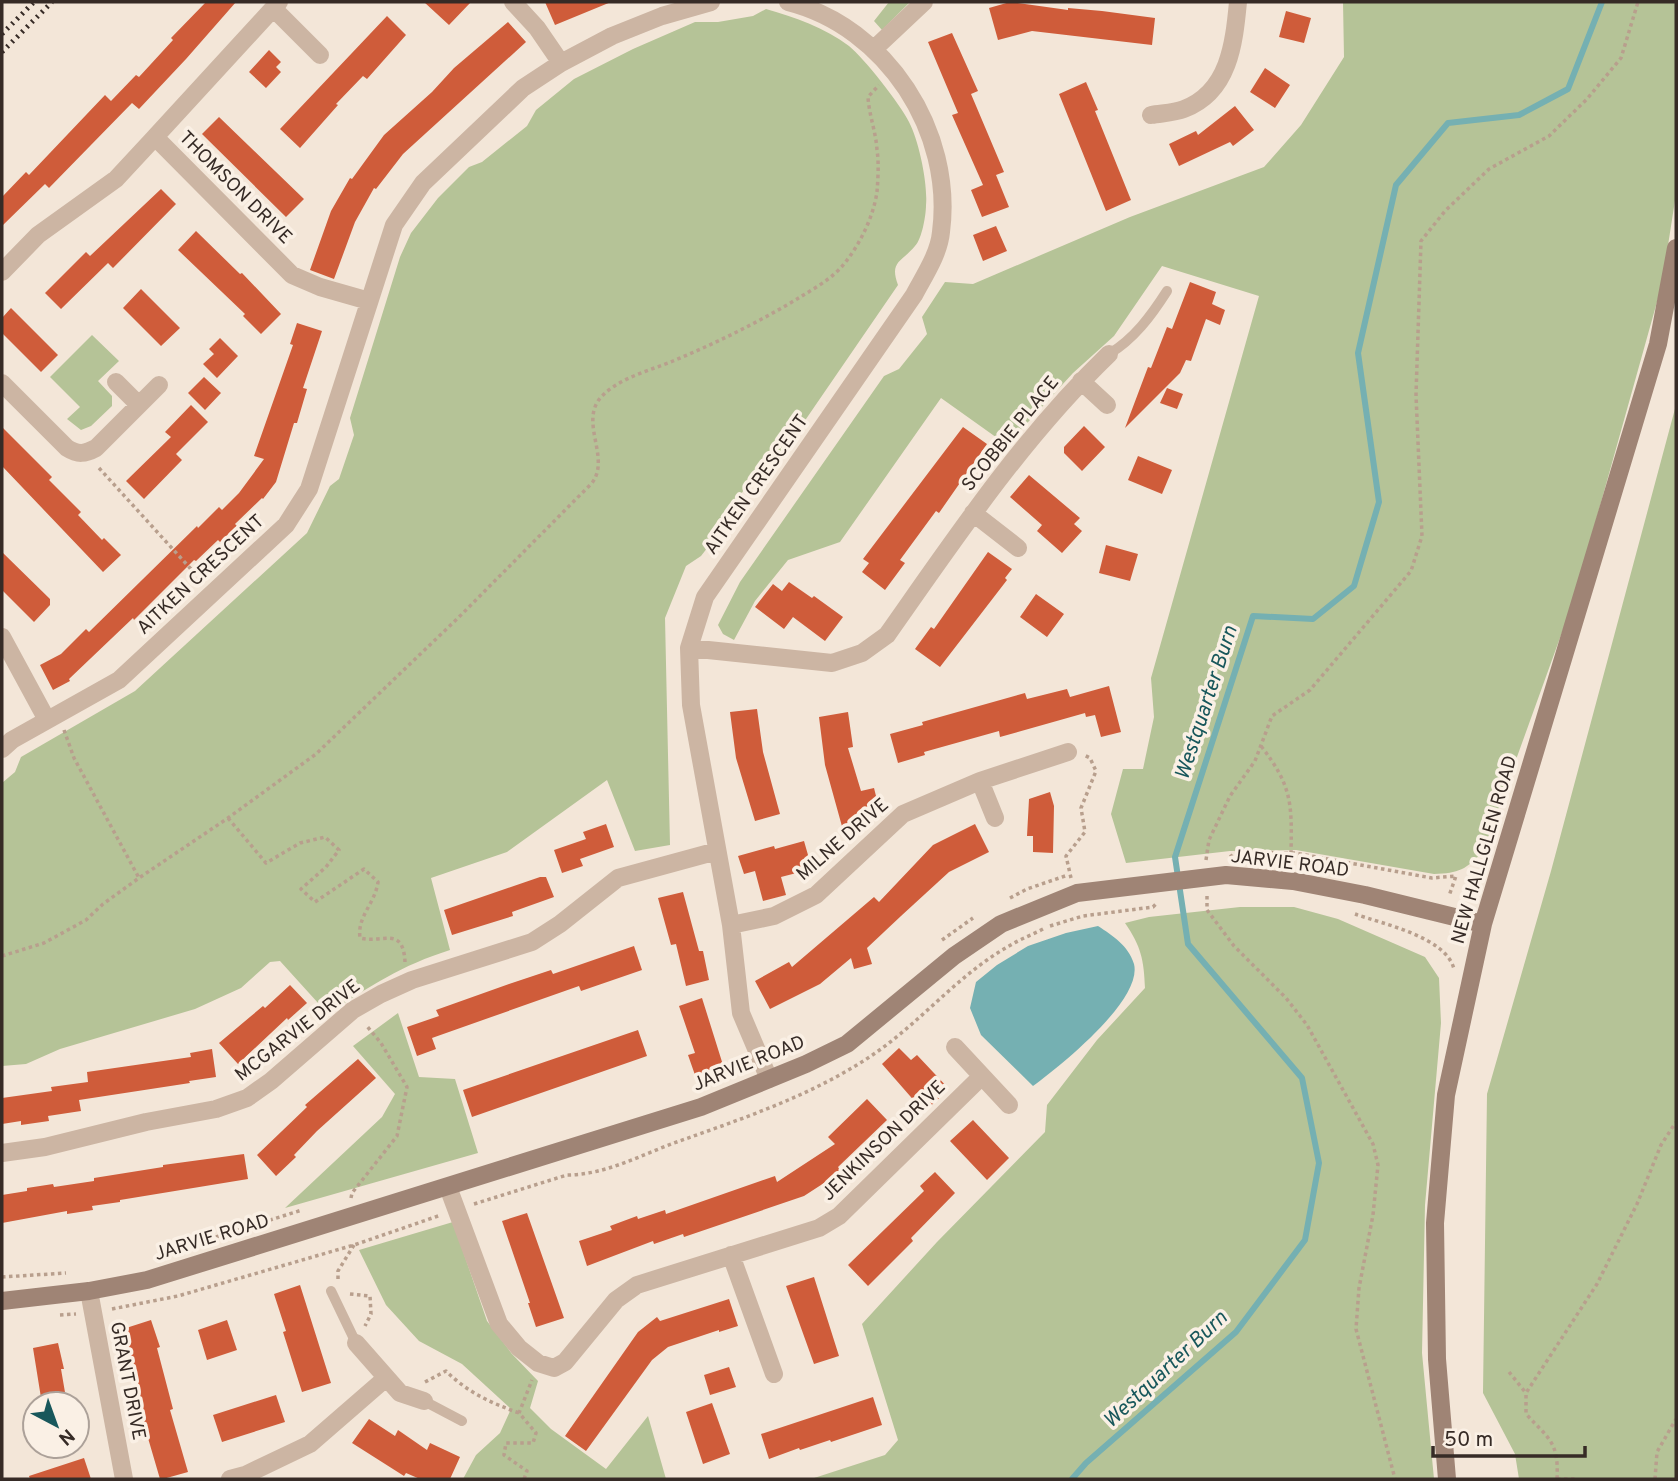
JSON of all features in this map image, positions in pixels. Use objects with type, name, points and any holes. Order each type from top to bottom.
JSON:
[{"type":"street","points":[[513,2],[537,28],[561,63]]},
{"type":"street","name":"AITKEN CRESCENT","points":[[2,749],[12,740],[119,680],[286,525],[309,489],[394,225],[423,183],[523,88],[561,63],[612,36],[662,16],[711,2]]},
{"type":"street","name":"AITKEN CRESCENT","points":[[769,1079],[741,1013],[731,925],[691,705],[689,648],[705,597],[914,295],[931,263],[941,233],[942,193],[936,154],[925,119],[890,65],[874,49],[812,8],[789,2]]},
{"type":"street","points":[[874,49],[924,2]]},
{"type":"street","points":[[1152,115],[1183,110],[1215,88],[1224,72],[1235,37],[1238,2]]},
{"type":"street","name":"THOMSON DRIVE","points":[[320,55],[276,5],[155,136],[292,275],[320,287],[369,301]]},
{"type":"street","points":[[2,272],[38,235],[116,179],[155,136]]},
{"type":"street","name":"NEW HALLGLEN ROAD","points":[[1447,1479],[1437,1359],[1435,1223],[1446,1095],[1483,924],[1658,344],[1676,248]]},
{"type":"street","name":"SCOBBIE PLACE","points":[[689,648],[832,663],[862,653],[887,635],[1021,449],[1081,381],[1109,354]]},
{"type":"street","name":"SCOBBIE PLACE","points":[[1081,381],[1107,405]]},
{"type":"street","points":[[116,382],[139,405]]},
{"type":"street","points":[[2,383],[76,454],[96,449],[159,385]]},
{"type":"street","name":"SCOBBIE PLACE","points":[[973,513],[1018,548]]},
{"type":"street","points":[[2,637],[53,717]]},
{"type":"street","name":"MILNE DRIVE","points":[[731,925],[774,916],[816,895],[902,814],[980,781],[1068,752]]},
{"type":"street","points":[[980,781],[995,818]]},
{"type":"street","name":"MCGARVIE DRIVE","points":[[2,1153],[45,1147],[146,1122],[216,1109],[247,1098],[271,1081],[353,1010],[380,993],[531,942],[560,924],[618,878],[717,851]]},
{"type":"street","name":"JARVIE ROAD","points":[[2,1301],[89,1291],[147,1280],[701,1107],[847,1044],[954,956],[1001,924],[1077,893],[1226,875],[1293,881],[1365,895],[1483,924]]},
{"type":"street","points":[[955,1047],[1009,1105]]},
{"type":"street","name":"JENKINSON DRIVE","points":[[538,1363],[554,1368],[565,1362],[616,1300],[637,1285],[819,1228],[839,1216],[982,1076]]},
{"type":"street","points":[[449,1187],[499,1324],[519,1348],[538,1363]]},
{"type":"street","points":[[731,1255],[774,1374]]},
{"type":"street","name":"GRANT DRIVE","points":[[89,1291],[124,1479]]},
{"type":"street","points":[[356,1343],[400,1393],[419,1400]]},
{"type":"street","points":[[230,1479],[310,1444],[386,1378]]},
{"type":"lane","name":"SCOBBIE PLACE","points":[[1109,354],[1125,344],[1152,314],[1167,291]]},
{"type":"lane","points":[[335,1288],[356,1343]]},
{"type":"lane","points":[[419,1400],[462,1421]]},
{"type":"path","points":[[1206,869],[1209,840],[1230,796],[1255,761],[1272,716],[1310,690],[1411,571],[1422,536],[1416,395],[1421,241],[1445,211],[1489,169],[1549,136],[1587,99],[1621,58],[1638,2]]},
{"type":"path","points":[[2,956],[44,943],[86,920],[139,877],[228,818],[316,754],[458,618],[592,483],[598,475],[598,461],[592,416],[598,401],[608,391],[624,381],[751,327],[822,284],[843,265],[870,221],[877,192],[877,148],[868,97],[885,78],[890,65]]},
{"type":"path","points":[[88,453],[95,464],[213,593]]},
{"type":"path","points":[[53,717],[139,877]]},
{"type":"path","points":[[1261,746],[1278,768],[1287,787],[1292,821],[1291,853]]},
{"type":"path","points":[[1068,752],[1090,758],[1096,771],[1081,808],[1085,832],[1066,856],[1077,893]]},
{"type":"path","points":[[228,818],[266,863],[300,843],[324,837],[339,850],[326,867],[301,889],[315,902],[365,869],[378,882],[376,894],[361,917],[360,938],[371,941],[394,938],[401,943],[405,967],[412,980]]},
{"type":"path","points":[[1003,902],[1027,889],[1070,874]]},
{"type":"path","points":[[1207,897],[1207,911],[1234,946],[1286,998],[1307,1026],[1373,1144],[1378,1165],[1359,1288],[1356,1329],[1395,1479]]},
{"type":"path","points":[[1350,912],[1434,943],[1452,961],[1456,977]]},
{"type":"path","points":[[941,941],[948,933],[980,915]]},
{"type":"path","points":[[351,1199],[352,1193],[397,1136],[407,1087],[381,1043],[353,1010]]},
{"type":"path","points":[[1576,1479],[1557,1479],[1554,1445],[1526,1414],[1526,1393],[1597,1284],[1637,1204],[1661,1145],[1676,1122]]},
{"type":"path","points":[[341,1202],[364,1195]]},
{"type":"path","points":[[212,1239],[232,1230],[304,1210]]},
{"type":"path","points":[[335,1288],[338,1271],[354,1245]]},
{"type":"path","points":[[2,1277],[71,1272]]},
{"type":"path","points":[[347,1294],[370,1296],[371,1314],[356,1343]]},
{"type":"path","points":[[519,1413],[538,1363]]},
{"type":"path","points":[[419,1400],[426,1379],[446,1371],[458,1384],[489,1403],[519,1413],[536,1433],[533,1443],[506,1443],[504,1455],[527,1471],[524,1479]]},
{"type":"path","points":[[1509,1372],[1526,1393]]},
{"type":"path","points":[[1655,1479],[1657,1452],[1676,1419]]},
{"type":"green space","points":[[889,2],[910,2],[882,30],[874,21]]},
{"type":"green space","points":[[1343,2],[1676,2],[1676,194],[1662,284],[1574,599],[1483,851],[1462,869],[1434,874],[1296,850],[1230,851],[1126,863],[1111,814],[1123,769],[1143,769],[1154,717],[1151,678],[1259,296],[1162,266],[1114,336],[1073,373],[1007,445],[941,398],[840,542],[788,560],[755,601],[734,640],[723,634],[718,625],[740,582],[884,376],[899,369],[927,334],[922,317],[945,282],[973,284],[1130,217],[1264,167],[1301,125],[1344,57]]},
{"type":"green space","points":[[766,9],[809,24],[840,40],[856,52],[881,82],[913,130],[926,186],[925,215],[917,243],[896,266],[898,285],[771,470],[751,479],[730,511],[725,525],[701,556],[686,566],[665,618],[670,845],[635,851],[607,780],[507,852],[431,878],[450,950],[387,977],[328,1014],[280,961],[270,962],[241,988],[195,1009],[60,1049],[26,1064],[2,1066],[2,783],[15,772],[21,757],[135,691],[307,533],[330,486],[339,479],[354,435],[350,418],[400,257],[411,233],[438,198],[469,167],[482,162],[527,126],[536,110],[574,79],[695,22],[718,22],[753,16]]},
{"type":"green space","points":[[92,335],[119,361],[98,381],[112,396],[112,406],[91,426],[81,430],[67,419],[80,407],[50,377]]},
{"type":"green space","points":[[1676,405],[1676,1479],[1519,1479],[1515,1454],[1483,1393],[1487,1094],[1551,871]]},
{"type":"green space","points":[[1240,907],[1294,907],[1338,919],[1425,957],[1439,978],[1441,1023],[1425,1205],[1422,1353],[1434,1479],[811,1479],[885,1455],[898,1440],[862,1324],[937,1242],[1045,1132],[1047,1105],[1097,1040],[1145,988],[1141,954],[1125,923],[1149,917]]},
{"type":"green space","points":[[398,1013],[419,1077],[455,1079],[478,1153],[285,1208],[382,1117],[395,1094],[353,1046]]},
{"type":"green space","points":[[453,1222],[487,1321],[512,1354],[538,1381],[530,1408],[551,1429],[606,1469],[648,1416],[666,1479],[463,1479],[476,1455],[500,1433],[511,1409],[462,1364],[419,1341],[386,1305],[359,1250]]},
{"type":"water","points":[[1098,926],[1128,951],[1134,964],[1133,979],[1126,996],[1097,1031],[1033,1086],[981,1035],[970,1008],[976,982],[1028,946]]},
{"type":"building","points":[[206,2],[236,2],[139,109],[132,103],[49,188],[45,184],[2,226],[2,197],[26,172],[29,175],[105,95],[111,101],[136,75],[139,77],[173,40],[171,38]]},
{"type":"building","points":[[424,2],[471,2],[449,25]]},
{"type":"building","points":[[545,2],[611,2],[555,25]]},
{"type":"building","points":[[1010,2],[1155,18],[1152,45],[1032,31],[998,40],[989,8]]},
{"type":"building","points":[[1286,11],[1311,18],[1304,43],[1279,37]]},
{"type":"building","points":[[387,16],[406,35],[367,79],[363,76],[336,104],[338,105],[300,148],[280,129]]},
{"type":"building","points":[[508,22],[526,42],[403,154],[376,189],[374,188],[355,222],[334,279],[310,270],[331,211],[350,178],[352,179],[384,135],[432,92],[454,68]]},
{"type":"building","points":[[952,33],[978,91],[971,94],[1004,172],[996,175],[1009,207],[982,217],[971,190],[983,185],[952,115],[958,113],[928,42]]},
{"type":"building","points":[[269,50],[281,62],[276,67],[281,72],[266,88],[249,72]]},
{"type":"building","points":[[1265,68],[1290,85],[1275,108],[1250,92]]},
{"type":"building","points":[[1086,82],[1131,200],[1106,211],[1059,94]]},
{"type":"building","points":[[1235,106],[1254,130],[1233,146],[1230,142],[1179,166],[1169,144],[1196,131],[1198,135]]},
{"type":"building","points":[[219,117],[304,199],[286,217],[202,134]]},
{"type":"building","points":[[161,189],[176,204],[113,268],[108,263],[61,309],[45,293],[86,252],[90,256]]},
{"type":"building","points":[[996,226],[1007,251],[983,261],[973,235]]},
{"type":"building","points":[[196,231],[281,314],[261,334],[243,316],[245,314],[178,250]]},
{"type":"building","points":[[1190,282],[1216,292],[1212,304],[1225,310],[1220,325],[1206,319],[1191,361],[1186,360],[1180,373],[1125,428],[1148,367],[1151,368],[1167,327],[1172,329]]},
{"type":"building","points":[[141,289],[180,328],[161,346],[123,308]]},
{"type":"building","points":[[11,308],[58,355],[41,372],[2,333],[2,318]]},
{"type":"building","points":[[297,323],[322,331],[303,388],[307,389],[297,423],[294,423],[276,482],[220,542],[218,540],[194,560],[69,679],[70,681],[53,690],[40,665],[61,654],[86,629],[89,632],[197,526],[198,528],[219,507],[222,510],[239,493],[264,459],[254,456],[293,345],[290,344]]},
{"type":"building","points":[[220,338],[238,356],[217,378],[203,364],[214,354],[209,349]]},
{"type":"building","points":[[204,377],[221,393],[205,410],[188,393]]},
{"type":"building","points":[[1167,388],[1183,394],[1177,409],[1160,403]]},
{"type":"building","points":[[191,405],[208,422],[176,454],[182,460],[144,499],[126,481],[171,437],[165,432]]},
{"type":"building","points":[[1084,426],[1105,447],[1082,471],[1064,453],[1064,447]]},
{"type":"building","points":[[2,427],[52,477],[49,480],[81,512],[78,515],[121,555],[103,572],[2,466]]},
{"type":"building","points":[[963,427],[987,444],[939,513],[936,511],[900,560],[905,563],[885,590],[862,572],[869,563],[863,559]]},
{"type":"building","points":[[1138,456],[1172,470],[1162,494],[1128,480]]},
{"type":"building","points":[[1029,475],[1080,518],[1074,524],[1082,531],[1062,553],[1037,531],[1042,525],[1010,497]]},
{"type":"building","points":[[1106,545],[1138,554],[1130,581],[1099,573]]},
{"type":"building","points":[[2,552],[50,599],[50,605],[34,622],[2,590]]},
{"type":"building","points":[[988,552],[1012,569],[1005,578],[1007,580],[940,667],[915,649],[931,627],[934,629]]},
{"type":"building","points":[[789,582],[843,617],[825,641],[793,617],[784,629],[755,607],[773,584],[782,591]]},
{"type":"building","points":[[1036,594],[1064,614],[1047,637],[1020,617]]},
{"type":"building","points":[[1109,686],[1121,732],[1101,737],[1095,715],[1086,717],[1085,713],[1000,737],[999,731],[924,752],[925,755],[898,763],[890,734],[923,725],[922,722],[1025,693],[1027,699],[1067,689],[1070,697]]},
{"type":"building","points":[[757,709],[763,752],[780,814],[755,821],[736,758],[730,712]]},
{"type":"building","points":[[848,712],[853,747],[848,748],[861,791],[874,788],[879,808],[863,813],[866,824],[843,830],[825,765],[819,717]]},
{"type":"building","points":[[1050,792],[1054,806],[1053,853],[1033,852],[1033,836],[1027,836],[1029,799]]},
{"type":"building","points":[[606,824],[614,847],[580,859],[583,866],[562,873],[554,850],[586,839],[583,832]]},
{"type":"building","points":[[975,824],[989,852],[949,872],[867,948],[872,964],[854,969],[851,958],[820,984],[770,1009],[755,981],[789,962],[792,967],[874,897],[879,902],[933,845]]},
{"type":"building","points":[[804,841],[812,869],[781,877],[786,895],[763,901],[755,871],[744,874],[738,856]]},
{"type":"building","points":[[546,877],[554,897],[512,912],[513,916],[452,935],[444,910]]},
{"type":"building","points":[[683,892],[699,951],[703,951],[709,980],[686,986],[676,944],[671,945],[658,898]]},
{"type":"building","points":[[634,946],[642,970],[581,991],[579,986],[432,1038],[436,1049],[417,1056],[407,1027],[439,1016],[436,1010],[551,970],[553,974]]},
{"type":"building","points":[[290,985],[307,1003],[238,1064],[219,1043]]},
{"type":"building","points":[[702,998],[723,1065],[695,1075],[688,1055],[695,1053],[679,1006]]},
{"type":"building","points":[[638,1030],[647,1056],[472,1117],[463,1090]]},
{"type":"building","points":[[899,1048],[911,1060],[917,1055],[949,1089],[924,1112],[882,1064]]},
{"type":"building","points":[[212,1049],[216,1077],[79,1100],[81,1111],[48,1116],[49,1121],[21,1125],[21,1121],[2,1124],[2,1098],[52,1091],[51,1087],[88,1082],[87,1072],[191,1057],[190,1053]]},
{"type":"building","points":[[358,1059],[376,1078],[317,1131],[276,1176],[257,1155],[307,1107],[305,1105]]},
{"type":"building","points":[[867,1099],[887,1120],[838,1167],[841,1172],[804,1196],[684,1237],[683,1234],[654,1244],[653,1241],[587,1266],[579,1241],[612,1230],[610,1226],[637,1216],[638,1219],[665,1210],[666,1214],[775,1176],[777,1182],[835,1144],[828,1137]]},
{"type":"building","points":[[973,1120],[1009,1158],[987,1180],[950,1141]]},
{"type":"building","points":[[244,1154],[248,1179],[120,1200],[92,1206],[93,1210],[67,1214],[67,1211],[2,1223],[2,1195],[27,1191],[27,1188],[94,1181],[94,1178],[163,1165]]},
{"type":"building","points":[[935,1172],[955,1193],[911,1238],[913,1241],[868,1286],[848,1265],[924,1191],[920,1186]]},
{"type":"building","points":[[527,1213],[564,1318],[536,1327],[502,1221]]},
{"type":"building","points":[[814,1277],[839,1356],[814,1364],[786,1286]]},
{"type":"building","points":[[300,1285],[331,1383],[302,1392],[274,1294]]},
{"type":"building","points":[[729,1299],[738,1326],[668,1347],[652,1360],[586,1451],[565,1436],[638,1332],[657,1317],[660,1321]]},
{"type":"building","points":[[151,1320],[160,1347],[157,1348],[173,1409],[170,1410],[188,1472],[163,1479],[160,1479],[143,1421],[137,1391],[140,1390],[123,1329]]},
{"type":"building","points":[[227,1320],[237,1350],[207,1360],[198,1330]]},
{"type":"building","points":[[58,1343],[64,1369],[61,1369],[65,1390],[40,1390],[33,1348]]},
{"type":"building","points":[[729,1367],[736,1387],[710,1395],[704,1375]]},
{"type":"building","points":[[276,1395],[285,1422],[222,1442],[213,1415]]},
{"type":"building","points":[[873,1397],[882,1425],[769,1459],[761,1434]]},
{"type":"building","points":[[712,1403],[730,1454],[703,1464],[686,1412]]},
{"type":"building","points":[[369,1419],[395,1436],[398,1430],[427,1450],[430,1443],[460,1457],[450,1479],[420,1479],[406,1473],[404,1476],[352,1443]]},
{"type":"building","points":[[85,1460],[91,1479],[30,1479],[29,1476]]},
{"type":"waterway","name":"Westquarter Burn","points":[[1072,1479],[1086,1463],[1236,1332],[1305,1240],[1319,1163],[1302,1078],[1188,944],[1175,857],[1253,616],[1313,619],[1354,586],[1379,502],[1358,353],[1396,185],[1448,123],[1519,115],[1568,89],[1602,2]]},
{"type":"railway","points":[[2,34],[34,2]]},
{"type":"railway","points":[[2,52],[52,2]]}]
